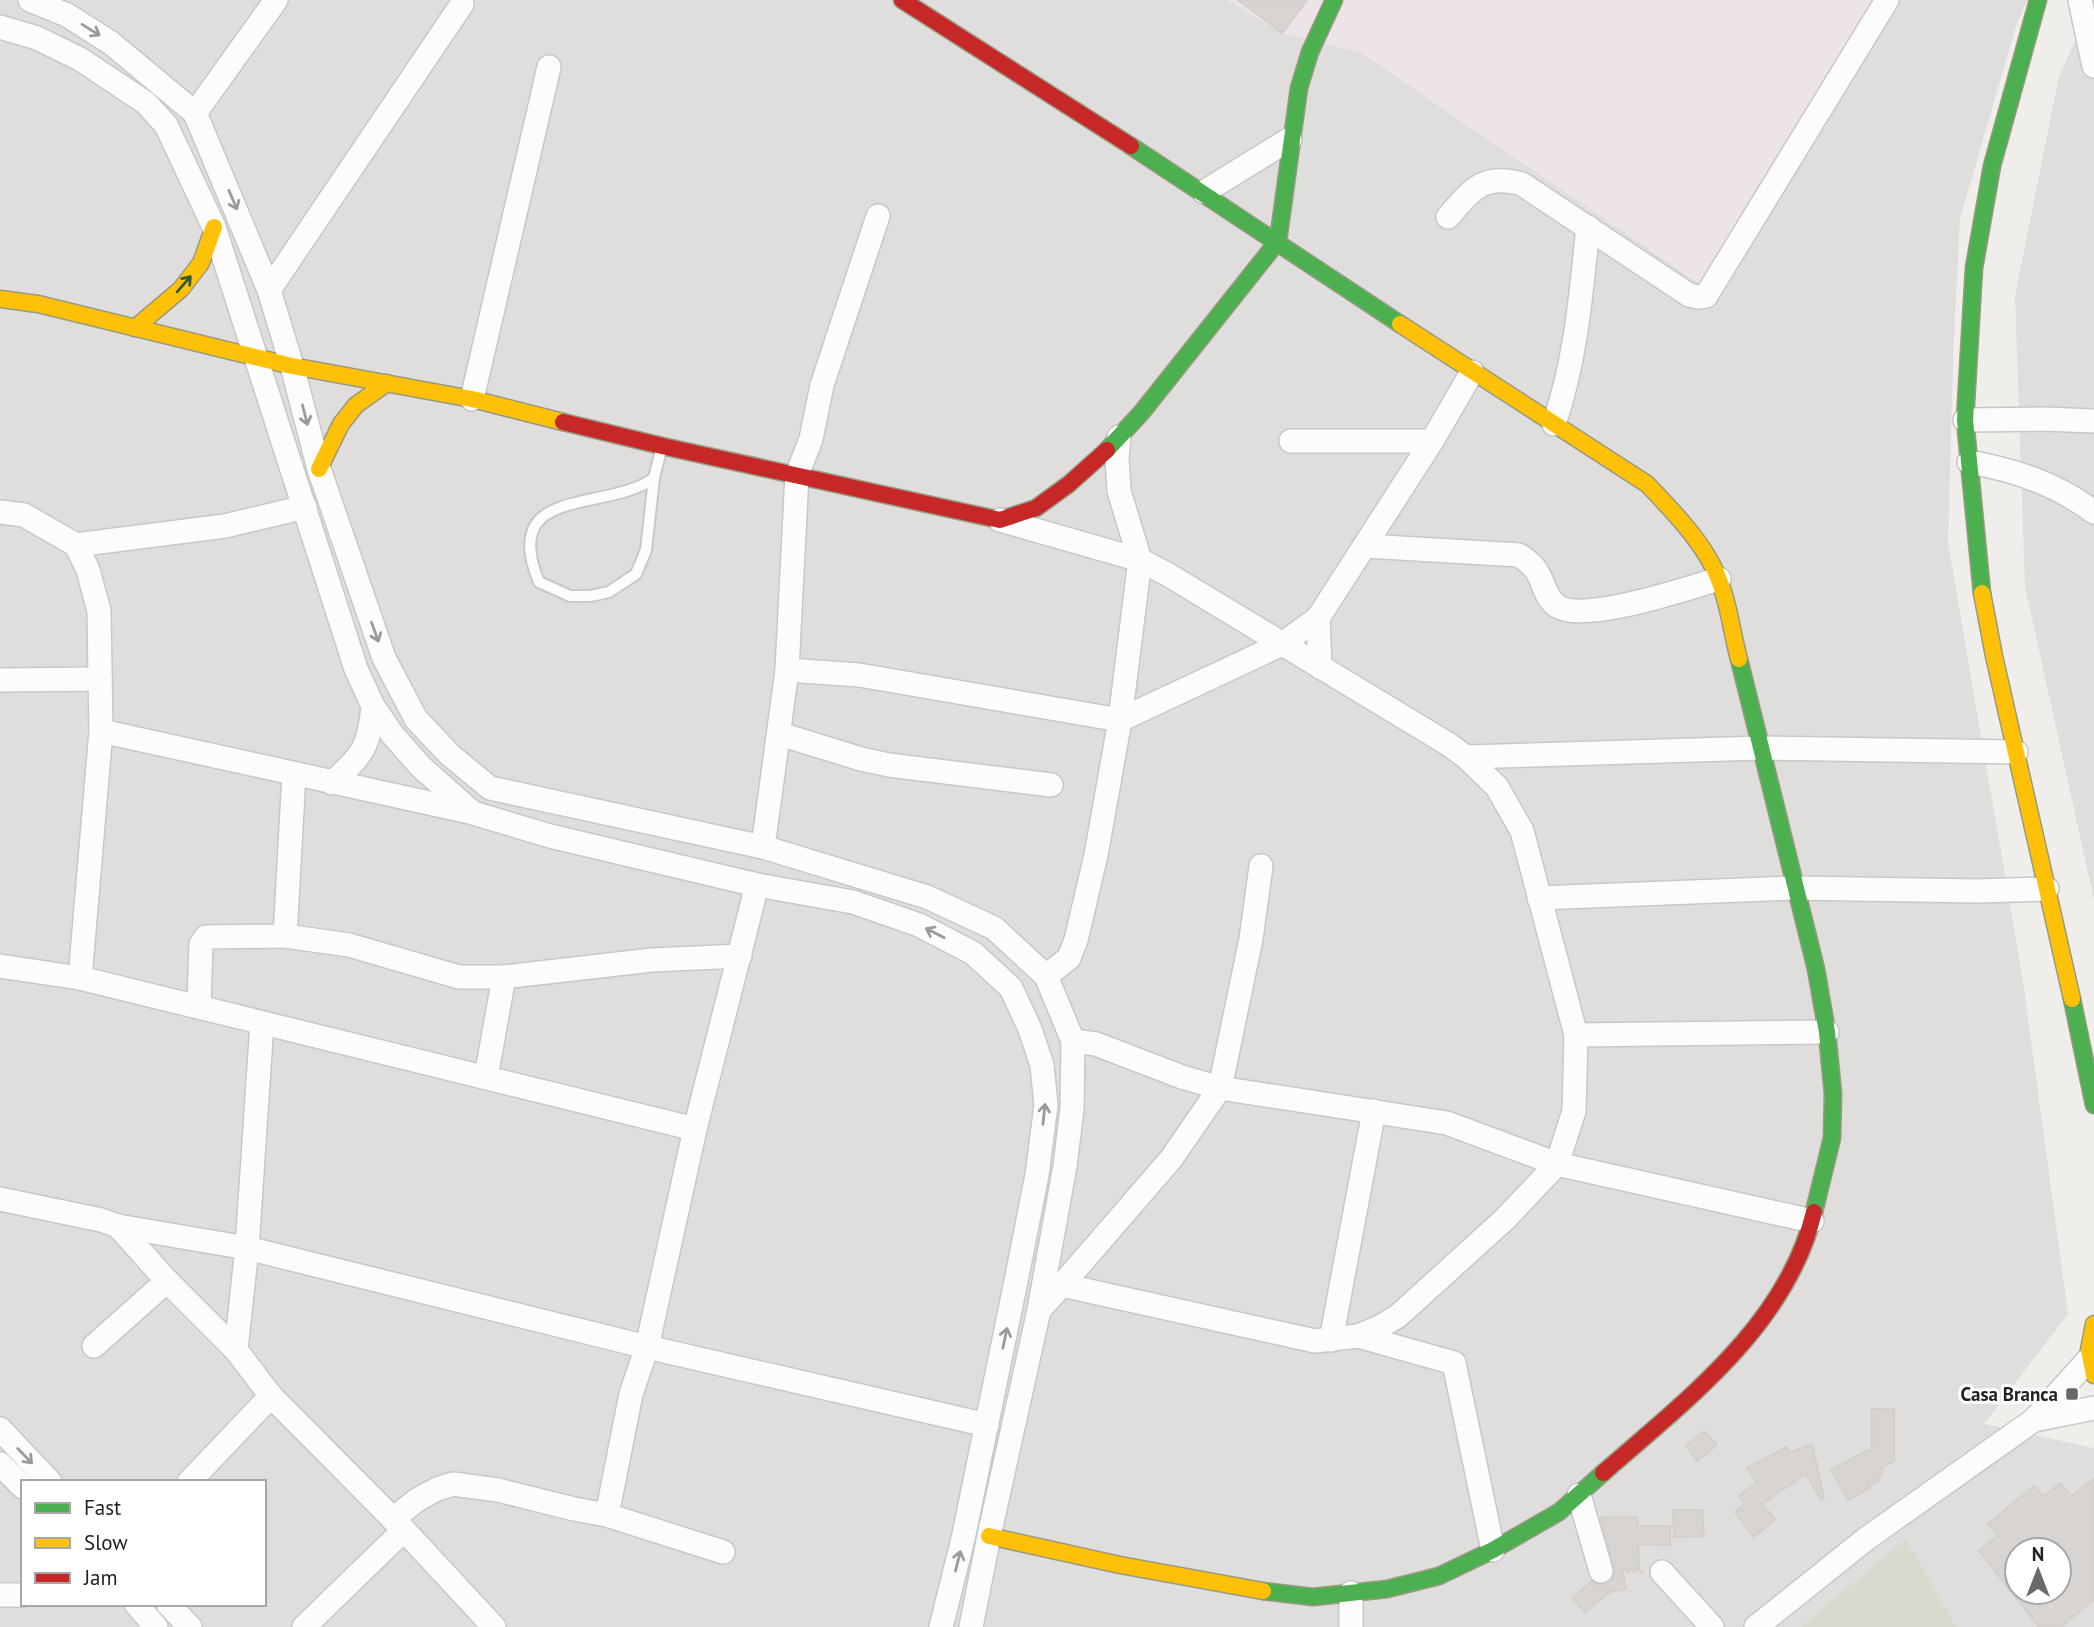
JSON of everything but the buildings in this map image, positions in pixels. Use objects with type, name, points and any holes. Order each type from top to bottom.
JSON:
[{"type":"street","points":[[30,0],[72,7],[195,113],[269,290],[319,469],[384,658],[416,719],[450,755],[490,788],[763,847],[927,897],[994,928],[1046,976],[1073,1041],[1072,1109],[1065,1166],[1039,1310],[971,1627]]},
{"type":"street","points":[[195,113],[276,0]]},
{"type":"street","points":[[902,0],[1204,192],[1472,372],[1647,484],[1671,509],[1697,542],[1719,579],[1816,970],[1827,1031],[1833,1094],[1832,1138],[1812,1221],[1793,1269],[1768,1311],[1718,1371],[1579,1495],[1559,1512],[1493,1550],[1439,1576],[1387,1589],[1313,1597],[1270,1592],[1120,1565],[989,1536]]},
{"type":"street","points":[[1000,520],[1036,508],[1101,457],[1142,412],[1278,241],[1299,88],[1310,52],[1334,0]]},
{"type":"street","points":[[1448,217],[1475,187],[1490,180],[1507,180],[1522,184],[1689,295],[1706,296],[1887,0]]},
{"type":"street","points":[[2038,0],[2004,116],[1989,179],[1975,268],[1965,420],[1980,582],[2094,1105]]},
{"type":"street","points":[[2080,0],[2094,66]]},
{"type":"street","points":[[269,290],[462,4]]},
{"type":"street","points":[[0,27],[37,38],[80,59],[146,103],[166,125],[214,227],[356,669],[373,706],[392,734],[421,767],[473,813]]},
{"type":"street","points":[[472,399],[549,67]]},
{"type":"street","points":[[1204,192],[1290,139]]},
{"type":"street","points":[[763,847],[787,670],[797,475],[811,439],[822,385],[878,216]]},
{"type":"street","points":[[135,328],[181,289],[201,263],[214,227]]},
{"type":"street","points":[[1554,424],[1566,387],[1576,340],[1588,227]]},
{"type":"street","points":[[0,299],[38,304],[292,366],[472,399],[662,446],[1000,520],[1140,560],[1466,757],[1497,787],[1522,831],[1576,1035],[1574,1111],[1557,1164],[1505,1219],[1398,1316],[1358,1336],[1315,1341],[1062,1285]]},
{"type":"street","points":[[787,670],[859,675],[1120,720],[1282,644],[1318,618],[1432,441],[1472,372]]},
{"type":"street","points":[[319,469],[341,424],[356,405],[387,383]]},
{"type":"street","points":[[1965,420],[2094,421]]},
{"type":"street","points":[[1046,976],[1069,958],[1076,940],[1096,855],[1120,720],[1140,560],[1119,491],[1119,437]]},
{"type":"street","points":[[1291,441],[1432,441]]},
{"type":"street","points":[[1969,462],[2007,468],[2041,480],[2094,512]]},
{"type":"street","points":[[76,545],[225,526],[304,507]]},
{"type":"street","points":[[0,512],[24,515],[76,545],[88,570],[99,611],[101,731],[80,978]]},
{"type":"street","points":[[1366,546],[1519,555],[1534,567],[1549,598],[1564,609],[1602,610],[1719,579]]},
{"type":"street","points":[[1318,618],[1320,667]]},
{"type":"street","points":[[0,680],[100,679]]},
{"type":"street","points":[[332,783],[364,750],[370,736],[373,706]]},
{"type":"street","points":[[101,731],[473,813],[550,836],[757,885],[853,902],[919,925],[973,953],[1011,988],[1030,1029],[1042,1065],[1046,1105],[1037,1175],[987,1425],[941,1627]]},
{"type":"street","points":[[780,734],[889,765],[1051,785]]},
{"type":"street","points":[[1466,757],[1760,748],[2016,752]]},
{"type":"street","points":[[285,936],[294,774]]},
{"type":"street","points":[[1039,1310],[1171,1159],[1220,1088],[1251,939],[1261,866]]},
{"type":"street","points":[[607,1515],[631,1394],[647,1347],[695,1129],[757,885]]},
{"type":"street","points":[[1539,898],[1794,888],[1977,891],[2047,889]]},
{"type":"street","points":[[199,1007],[201,944],[206,937],[285,936],[349,945],[448,975],[504,977],[652,960],[740,956]]},
{"type":"street","points":[[0,966],[80,978],[695,1129]]},
{"type":"street","points":[[486,1076],[504,977]]},
{"type":"street","points":[[236,1350],[247,1248],[262,1023]]},
{"type":"street","points":[[1576,1035],[1827,1031]]},
{"type":"street","points":[[1073,1041],[1096,1044],[1182,1077],[1220,1088],[1447,1123],[1557,1164],[1812,1221]]},
{"type":"street","points":[[1331,1340],[1374,1111]]},
{"type":"street","points":[[0,1199],[118,1226],[247,1248],[647,1347],[987,1425]]},
{"type":"street","points":[[118,1226],[167,1281],[236,1350],[271,1396],[494,1627]]},
{"type":"street","points":[[94,1346],[167,1281]]},
{"type":"street","points":[[1756,1627],[1866,1539],[2034,1420],[2092,1367],[2094,1308]]},
{"type":"street","points":[[1358,1336],[1454,1363],[1493,1550]]},
{"type":"street","points":[[191,1480],[271,1396]]},
{"type":"street","points":[[2034,1420],[2094,1408]]},
{"type":"street","points":[[0,1429],[48,1480]]},
{"type":"street","points":[[0,1464],[21,1485]]},
{"type":"street","points":[[304,1627],[398,1525],[417,1500],[453,1484],[498,1489],[607,1515],[723,1552]]},
{"type":"street","points":[[1579,1495],[1601,1572]]},
{"type":"street","points":[[1662,1572],[1712,1627]]},
{"type":"street","points":[[1350,1593],[1351,1627]]},
{"type":"street","points":[[0,1595],[21,1595]]},
{"type":"street","points":[[138,1606],[156,1627]]},
{"type":"street","points":[[171,1606],[190,1627]]},
{"type":"lane","points":[[654,478],[642,487],[568,504],[543,515],[532,532],[530,560],[539,582],[570,596],[590,596],[608,592],[636,575],[646,550],[654,478],[662,446]]},
{"type":"path","points":[[1601,1572],[1662,1572]]},
{"type":"shaded area","points":[[0,0],[1228,0],[1282,33],[1344,41],[1712,292],[1895,0],[2027,0],[2016,26],[1960,219],[1948,543],[2023,981],[2068,1314],[1984,1424],[2094,1448],[2094,1627],[0,1627]]},
{"type":"shaded area","points":[[1228,0],[1895,0],[1712,292],[1362,53],[1282,33]]},
{"type":"shaded area","points":[[2094,1],[2094,900],[2025,587],[2015,296],[2059,76]]},
{"type":"shaded area","points":[[1906,1539],[1956,1627],[1801,1627]]},
{"type":"traffic: fast","points":[[1107,450],[1142,412],[1278,241],[1299,88],[1310,52],[1334,0]]},
{"type":"traffic: fast","points":[[1982,593],[1965,420],[1974,268],[1992,166],[2038,0]]},
{"type":"traffic: fast","points":[[1131,146],[1400,324]]},
{"type":"traffic: fast","points":[[1739,659],[1816,969],[1827,1032],[1833,1094],[1832,1138],[1814,1212]]},
{"type":"traffic: fast","points":[[2072,999],[2094,1105]]},
{"type":"traffic: fast","points":[[1263,1591],[1313,1597],[1387,1589],[1439,1576],[1493,1550],[1559,1512],[1603,1473]]},
{"type":"traffic: slow","points":[[135,328],[181,289],[201,263],[214,227]]},
{"type":"traffic: slow","points":[[0,299],[38,304],[292,366],[472,399],[563,422]]},
{"type":"traffic: slow","points":[[1400,324],[1647,484],[1688,529],[1713,567],[1725,599],[1739,659]]},
{"type":"traffic: slow","points":[[319,469],[341,424],[356,405],[387,383]]},
{"type":"traffic: slow","points":[[1982,593],[2072,999]]},
{"type":"traffic: slow","points":[[2094,1324],[2089,1350],[2094,1375]]},
{"type":"traffic: slow","points":[[989,1536],[1120,1565],[1263,1591]]},
{"type":"traffic: jam","points":[[902,0],[1131,146]]},
{"type":"traffic: jam","points":[[563,422],[1000,520],[1036,508],[1069,484],[1107,450]]},
{"type":"traffic: jam","points":[[1603,1473],[1699,1388],[1730,1358],[1757,1325],[1781,1290],[1801,1253],[1814,1212]]},
{"type":"place","name":"Casa Branca","points":[[2072,1394]]}]
